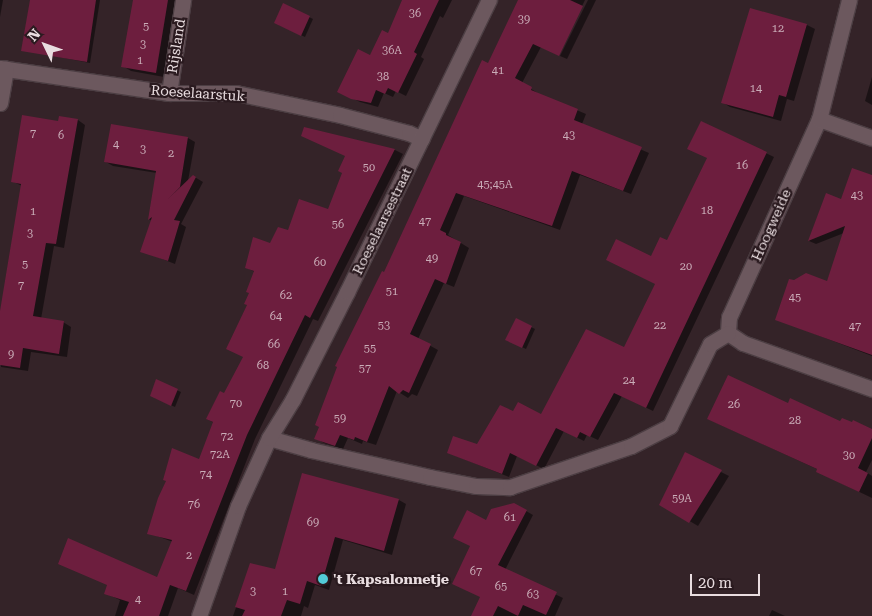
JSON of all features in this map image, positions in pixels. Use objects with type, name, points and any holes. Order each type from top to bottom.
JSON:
[{"type":"street","name":"Rijsland","points":[[169,92],[183,0]]},
{"type":"street","name":"Roeselaarsestraat","points":[[199,616],[238,506],[269,438],[293,399],[489,0]]},
{"type":"street","name":"Hoogweide","points":[[728,333],[729,317],[819,119],[849,0]]},
{"type":"street","name":"Roeselaarstuk","points":[[3,69],[169,92],[236,93],[340,115],[409,133],[422,139]]},
{"type":"street","points":[[0,103],[3,69]]},
{"type":"street","points":[[819,119],[872,138]]},
{"type":"street","points":[[269,438],[311,450],[412,473],[492,487],[517,485],[631,446],[670,426],[710,344],[728,333],[743,343],[872,388]]},
{"type":"building","points":[[30,0],[96,0],[87,62],[21,51]]},
{"type":"building","points":[[133,0],[168,0],[156,73],[121,67]]},
{"type":"building","points":[[402,0],[439,0],[414,52],[417,54],[398,93],[388,88],[385,94],[376,90],[371,103],[351,99],[337,92],[358,49],[370,55],[382,30],[388,33]]},
{"type":"building","points":[[518,0],[570,0],[583,6],[559,56],[533,44],[515,78],[532,87],[531,90],[578,109],[574,120],[642,147],[623,191],[572,171],[552,226],[456,193],[440,230],[461,242],[446,284],[435,279],[410,334],[431,344],[409,393],[403,390],[399,394],[389,386],[367,442],[355,437],[354,440],[340,435],[335,446],[314,439],[319,427],[315,425],[337,367],[335,366],[382,271],[384,272],[482,60],[488,63]]},
{"type":"building","points":[[283,3],[310,16],[301,36],[274,23]]},
{"type":"building","points":[[750,8],[807,24],[786,97],[779,95],[773,117],[721,103]]},
{"type":"building","points":[[22,115],[58,121],[59,116],[78,119],[56,244],[46,243],[33,316],[64,321],[59,354],[23,348],[20,368],[0,365],[0,311],[21,184],[11,182]]},
{"type":"building","points":[[701,121],[767,152],[646,408],[614,393],[590,437],[580,432],[577,438],[556,428],[536,466],[510,453],[502,474],[447,453],[453,436],[477,444],[500,405],[513,411],[518,402],[541,414],[586,329],[624,347],[655,284],[606,260],[616,239],[651,256],[660,237],[667,240],[707,158],[687,149]]},
{"type":"building","points":[[111,124],[188,137],[180,187],[167,200],[193,175],[196,177],[174,220],[180,221],[168,261],[140,252],[152,217],[148,220],[156,171],[104,162]]},
{"type":"building","points":[[304,127],[395,149],[310,318],[305,315],[247,435],[186,591],[170,585],[159,616],[123,616],[129,602],[104,594],[107,585],[58,564],[68,538],[157,577],[172,540],[147,534],[158,498],[166,481],[163,480],[172,448],[199,459],[213,422],[206,419],[220,391],[224,393],[243,357],[226,349],[247,305],[244,304],[249,293],[246,292],[254,271],[245,268],[253,237],[270,243],[278,227],[288,230],[299,199],[328,209],[342,173],[338,171],[345,156],[301,136]]},
{"type":"building","points":[[852,168],[872,175],[872,355],[775,320],[789,279],[794,280],[806,273],[827,281],[845,226],[808,241],[826,193],[841,199]]},
{"type":"building","points":[[516,318],[532,326],[522,348],[505,340]]},
{"type":"building","points":[[728,375],[788,403],[790,398],[840,421],[842,418],[852,422],[853,420],[872,429],[872,438],[858,468],[868,473],[859,492],[816,472],[817,469],[707,419]]},
{"type":"building","points":[[156,379],[178,389],[171,406],[150,396]]},
{"type":"building","points":[[685,452],[722,470],[689,523],[659,505]]},
{"type":"building","points":[[302,473],[399,499],[384,551],[335,537],[321,586],[307,581],[300,604],[287,600],[281,616],[242,616],[245,610],[235,607],[250,563],[275,569]]},
{"type":"building","points":[[514,503],[527,510],[498,565],[557,592],[546,615],[523,605],[518,616],[498,606],[493,616],[471,616],[480,597],[452,584],[470,546],[453,538],[467,510],[486,520],[491,509]]},
{"type":"place","name":"'t Kapsalonnetje","points":[[323,579]]}]
